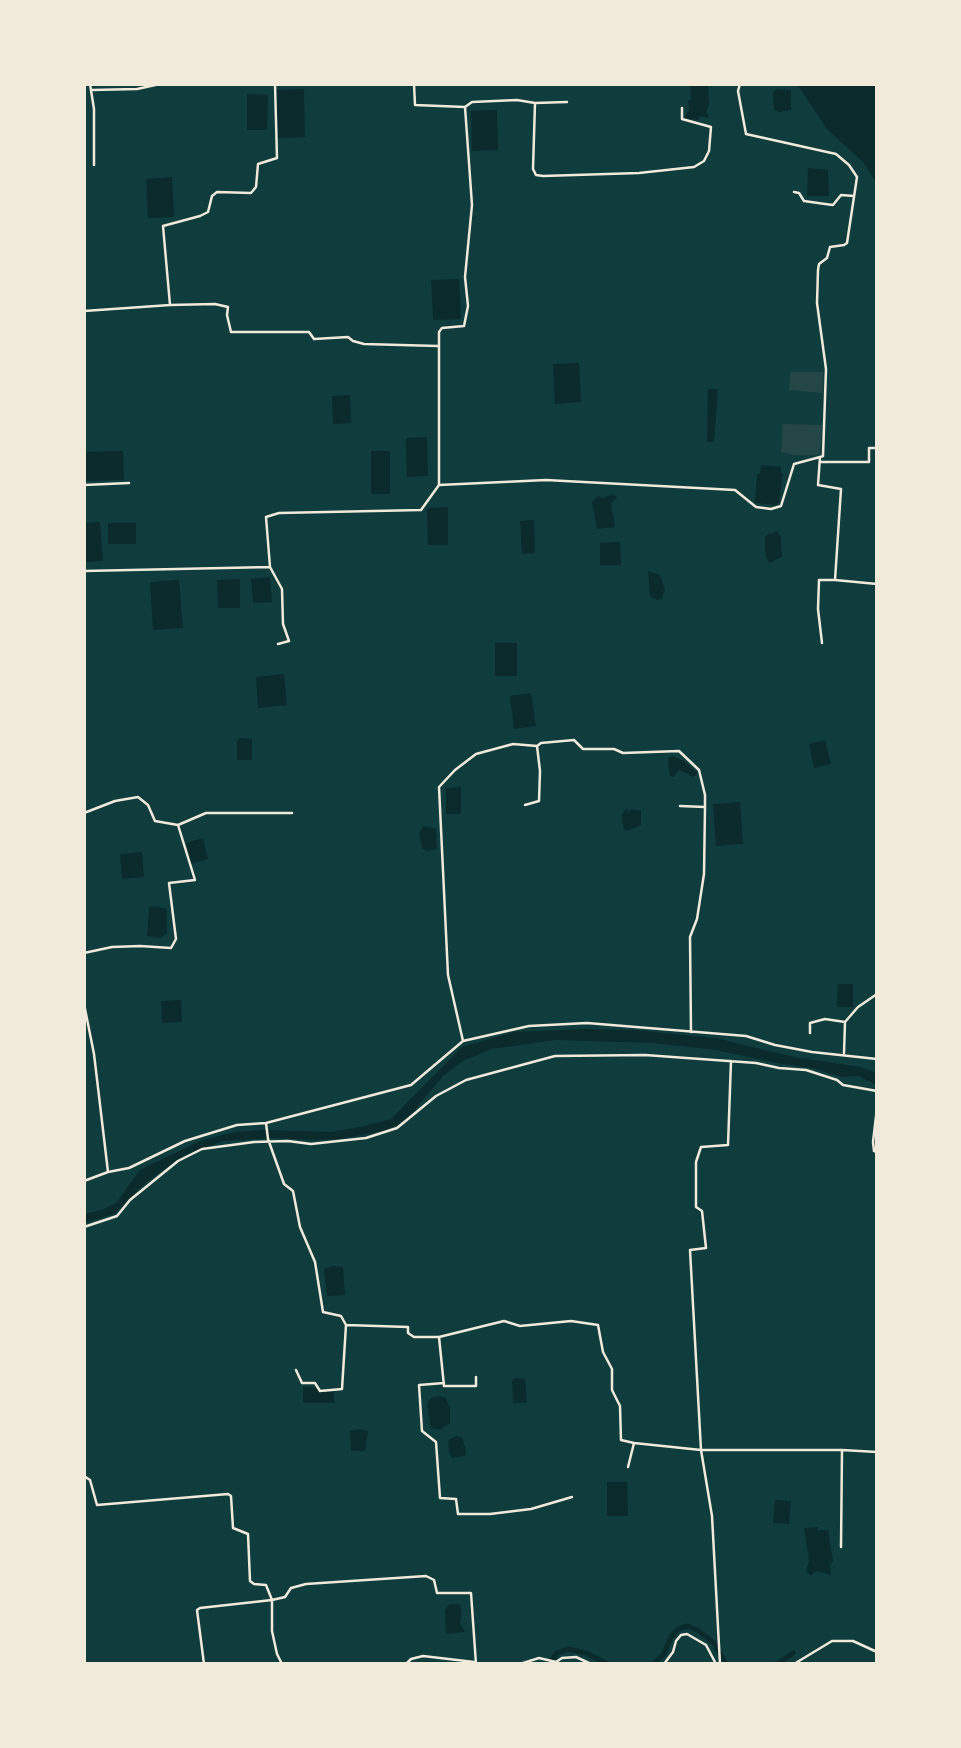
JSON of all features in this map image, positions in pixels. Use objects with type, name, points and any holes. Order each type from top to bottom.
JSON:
[{"type":"street","points":[[90,84],[94,109],[94,165]]},
{"type":"street","points":[[92,90],[137,89],[160,84]]},
{"type":"street","points":[[170,305],[163,226],[208,212],[212,195],[217,192],[251,193],[256,187],[258,164],[277,158],[275,84]]},
{"type":"street","points":[[414,84],[415,105],[465,107],[472,102],[567,102]]},
{"type":"street","points":[[740,84],[738,92],[746,134],[836,154],[849,164],[858,177],[847,243],[844,246],[830,247],[827,258],[819,264],[818,270],[817,303],[827,369],[823,456],[820,459],[818,485],[841,489],[835,580]]},
{"type":"street","points":[[535,103],[533,169],[536,175],[543,176],[639,173],[694,167],[704,161],[709,151],[711,127],[682,119],[682,108]]},
{"type":"street","points":[[278,644],[289,640],[283,624],[282,589],[270,567],[266,517],[279,513],[421,510],[439,485],[439,332],[442,328],[464,326],[468,306],[465,277],[472,205],[465,107]]},
{"type":"street","points":[[794,192],[799,193],[804,201],[833,205],[841,195],[854,196]]},
{"type":"street","points":[[84,311],[215,304],[228,307],[231,332],[309,332],[314,339],[348,337],[365,344],[439,346]]},
{"type":"street","points":[[439,485],[546,480],[735,490],[756,507],[771,509],[781,506],[794,464],[820,459],[869,462],[869,448],[877,448]]},
{"type":"street","points":[[84,485],[128,483]]},
{"type":"street","points":[[84,571],[270,567]]},
{"type":"street","points":[[822,643],[818,609],[819,580],[877,584]]},
{"type":"street","points":[[463,1041],[448,975],[439,787],[476,754],[513,744],[537,746],[541,743],[574,740],[583,749],[614,749],[623,753],[679,751],[699,770],[705,794],[704,874],[697,919],[690,937],[691,1032]]},
{"type":"street","points":[[525,805],[538,801],[540,771],[537,746]]},
{"type":"street","points":[[84,812],[115,801],[138,797],[148,805],[155,821],[178,825],[206,813],[292,813]]},
{"type":"street","points":[[680,806],[705,807]]},
{"type":"street","points":[[84,953],[112,947],[171,948],[176,939],[169,884],[195,880],[178,825]]},
{"type":"street","points":[[844,1055],[845,1022],[858,1007],[877,994]]},
{"type":"street","points":[[84,1004],[94,1054],[108,1172]]},
{"type":"street","points":[[810,1032],[810,1023],[825,1019],[845,1022]]},
{"type":"street","points":[[84,1181],[129,1168],[185,1140],[237,1125],[266,1123],[411,1085],[463,1041],[502,1031],[587,1023],[746,1036],[775,1045],[877,1059]]},
{"type":"street","points":[[84,1227],[117,1216],[130,1200],[156,1178],[178,1161],[202,1149],[269,1140],[311,1144],[366,1138],[397,1128],[436,1096],[466,1080],[555,1056],[645,1055],[756,1063],[795,1071],[806,1070],[837,1080],[843,1085],[877,1091]]},
{"type":"street","points":[[718,1664],[712,1516],[701,1450],[690,1250],[706,1248],[702,1210],[696,1207],[696,1162],[701,1147],[728,1145],[731,1061]]},
{"type":"street","points":[[877,1108],[873,1142],[877,1152]]},
{"type":"street","points":[[266,1123],[284,1184],[293,1191],[300,1227],[315,1262],[323,1312],[341,1315],[346,1325],[342,1389],[320,1391],[315,1383],[302,1383],[296,1370]]},
{"type":"street","points":[[346,1325],[408,1327],[408,1333],[414,1336],[439,1337],[505,1321],[520,1326],[570,1321],[598,1325],[603,1352],[612,1369],[612,1390],[620,1406],[621,1440],[701,1450],[877,1452]]},
{"type":"street","points":[[439,1337],[444,1386],[476,1386],[476,1377]]},
{"type":"street","points":[[444,1383],[419,1385],[422,1431],[436,1442],[440,1498],[456,1499],[458,1514],[490,1514],[531,1509],[572,1497]]},
{"type":"street","points":[[628,1467],[634,1443]]},
{"type":"street","points":[[841,1547],[842,1450]]},
{"type":"street","points":[[84,1476],[90,1480],[97,1505],[228,1494],[231,1496],[233,1528],[248,1534],[250,1581],[265,1585],[272,1600],[272,1631],[282,1664]]},
{"type":"street","points":[[204,1664],[197,1610],[200,1608],[272,1600],[285,1597],[291,1588],[306,1584],[426,1576],[434,1580],[437,1593],[471,1593],[476,1663],[423,1656],[411,1659],[406,1664]]},
{"type":"street","points":[[664,1664],[676,1641],[687,1633],[706,1645],[718,1664]]},
{"type":"street","points":[[794,1664],[832,1641],[853,1641],[877,1652]]},
{"type":"street","points":[[520,1664],[539,1658],[556,1662],[562,1658],[576,1657],[591,1664]]},
{"type":"shaded area","points":[[690,84],[708,84],[709,104],[706,111],[709,118],[684,118],[689,110],[688,101],[691,99]]},
{"type":"shaded area","points":[[793,84],[877,84],[877,184],[863,162],[827,129],[799,87]]},
{"type":"shaded area","points":[[304,89],[305,137],[278,138],[276,90]]},
{"type":"shaded area","points":[[776,89],[791,90],[791,110],[774,110],[773,93]]},
{"type":"shaded area","points":[[247,94],[268,95],[267,130],[247,130]]},
{"type":"shaded area","points":[[497,110],[498,150],[472,151],[471,111]]},
{"type":"shaded area","points":[[808,168],[828,170],[829,196],[807,196]]},
{"type":"shaded area","points":[[172,177],[174,217],[148,218],[146,179]]},
{"type":"shaded area","points":[[459,279],[461,319],[433,320],[431,280]]},
{"type":"shaded area","points":[[579,363],[581,402],[555,404],[553,364]]},
{"type":"shaded area","points":[[790,372],[823,372],[823,393],[789,390]]},
{"type":"shaded area","points":[[708,389],[718,389],[714,442],[707,442]]},
{"type":"shaded area","points":[[350,395],[351,423],[333,424],[332,396]]},
{"type":"shaded area","points":[[783,424],[822,425],[820,455],[781,452]]},
{"type":"shaded area","points":[[427,437],[428,476],[407,477],[406,438]]},
{"type":"shaded area","points":[[123,451],[124,480],[84,481],[84,452]]},
{"type":"shaded area","points":[[371,451],[390,451],[390,494],[371,494]]},
{"type":"shaded area","points":[[761,465],[781,467],[783,473],[777,505],[755,503],[757,474],[760,474]]},
{"type":"shaded area","points":[[613,494],[617,497],[611,504],[615,527],[597,529],[592,502],[598,496],[603,498]]},
{"type":"shaded area","points":[[448,507],[448,545],[428,545],[427,508]]},
{"type":"shaded area","points":[[534,520],[535,553],[522,554],[520,521]]},
{"type":"shaded area","points":[[100,522],[103,561],[84,562],[84,523]]},
{"type":"shaded area","points":[[108,523],[136,523],[136,544],[108,544]]},
{"type":"shaded area","points":[[777,531],[781,537],[782,557],[769,563],[765,554],[765,538],[769,533]]},
{"type":"shaded area","points":[[620,542],[621,565],[600,565],[600,543]]},
{"type":"shaded area","points":[[648,571],[660,575],[665,590],[662,599],[657,600],[650,596]]},
{"type":"shaded area","points":[[270,577],[272,602],[253,603],[251,579]]},
{"type":"shaded area","points":[[240,579],[240,608],[218,608],[217,580]]},
{"type":"shaded area","points":[[179,580],[183,628],[153,630],[150,582]]},
{"type":"shaded area","points":[[495,643],[517,643],[517,676],[495,676]]},
{"type":"shaded area","points":[[284,674],[287,705],[258,708],[256,677]]},
{"type":"shaded area","points":[[531,693],[536,726],[514,729],[510,696]]},
{"type":"shaded area","points":[[240,738],[252,739],[252,760],[237,760],[237,741]]},
{"type":"shaded area","points":[[825,740],[831,764],[814,768],[809,744]]},
{"type":"shaded area","points":[[673,756],[684,761],[698,774],[693,777],[679,770],[674,777],[670,776],[668,758]]},
{"type":"shaded area","points":[[461,787],[461,814],[446,814],[446,788]]},
{"type":"shaded area","points":[[740,802],[743,844],[716,846],[713,804]]},
{"type":"shaded area","points":[[627,808],[629,813],[631,809],[641,811],[641,825],[627,831],[624,829],[622,814]]},
{"type":"shaded area","points":[[423,826],[436,829],[437,849],[426,851],[422,848],[419,833]]},
{"type":"shaded area","points":[[203,838],[208,859],[191,864],[186,843]]},
{"type":"shaded area","points":[[142,852],[144,877],[122,879],[120,854]]},
{"type":"shaded area","points":[[149,907],[167,909],[167,933],[161,938],[147,936]]},
{"type":"shaded area","points":[[838,984],[853,984],[853,1007],[837,1007]]},
{"type":"shaded area","points":[[181,1000],[182,1022],[162,1023],[161,1001]]},
{"type":"shaded area","points":[[633,1030],[715,1038],[794,1057],[860,1067],[877,1073],[877,1085],[858,1076],[842,1077],[812,1068],[716,1050],[654,1043],[556,1040],[491,1049],[463,1061],[444,1075],[417,1107],[412,1118],[384,1131],[339,1139],[275,1138],[223,1141],[183,1156],[142,1186],[114,1214],[84,1223],[84,1214],[116,1203],[140,1170],[200,1141],[234,1132],[331,1132],[391,1119],[462,1047],[514,1032]]},
{"type":"shaded area","points":[[343,1267],[345,1295],[327,1296],[324,1269]]},
{"type":"shaded area","points":[[515,1378],[525,1379],[527,1402],[513,1403],[512,1381]]},
{"type":"shaded area","points":[[303,1387],[312,1387],[320,1392],[333,1392],[335,1403],[303,1402]]},
{"type":"shaded area","points":[[431,1398],[446,1398],[450,1408],[450,1423],[440,1430],[431,1428],[427,1404]]},
{"type":"shaded area","points":[[350,1431],[368,1431],[365,1451],[351,1451]]},
{"type":"shaded area","points":[[456,1436],[462,1437],[466,1451],[465,1456],[452,1458],[448,1440]]},
{"type":"shaded area","points":[[607,1482],[627,1482],[628,1516],[607,1516]]},
{"type":"shaded area","points":[[775,1500],[791,1501],[789,1524],[773,1523]]},
{"type":"shaded area","points":[[818,1527],[818,1530],[828,1530],[833,1561],[830,1565],[831,1575],[816,1571],[811,1576],[806,1571],[809,1561],[804,1528]]},
{"type":"shaded area","points":[[450,1604],[459,1604],[462,1610],[460,1623],[465,1632],[446,1634],[445,1610]]},
{"type":"waterway","points":[[653,1664],[664,1654],[671,1637],[678,1629],[688,1626],[714,1643],[726,1664]]},
{"type":"waterway","points":[[548,1664],[557,1653],[568,1649],[586,1653],[608,1664]]},
{"type":"waterway","points":[[777,1664],[793,1653]]},
{"type":"waterway","points":[[425,1664],[431,1664]]}]
